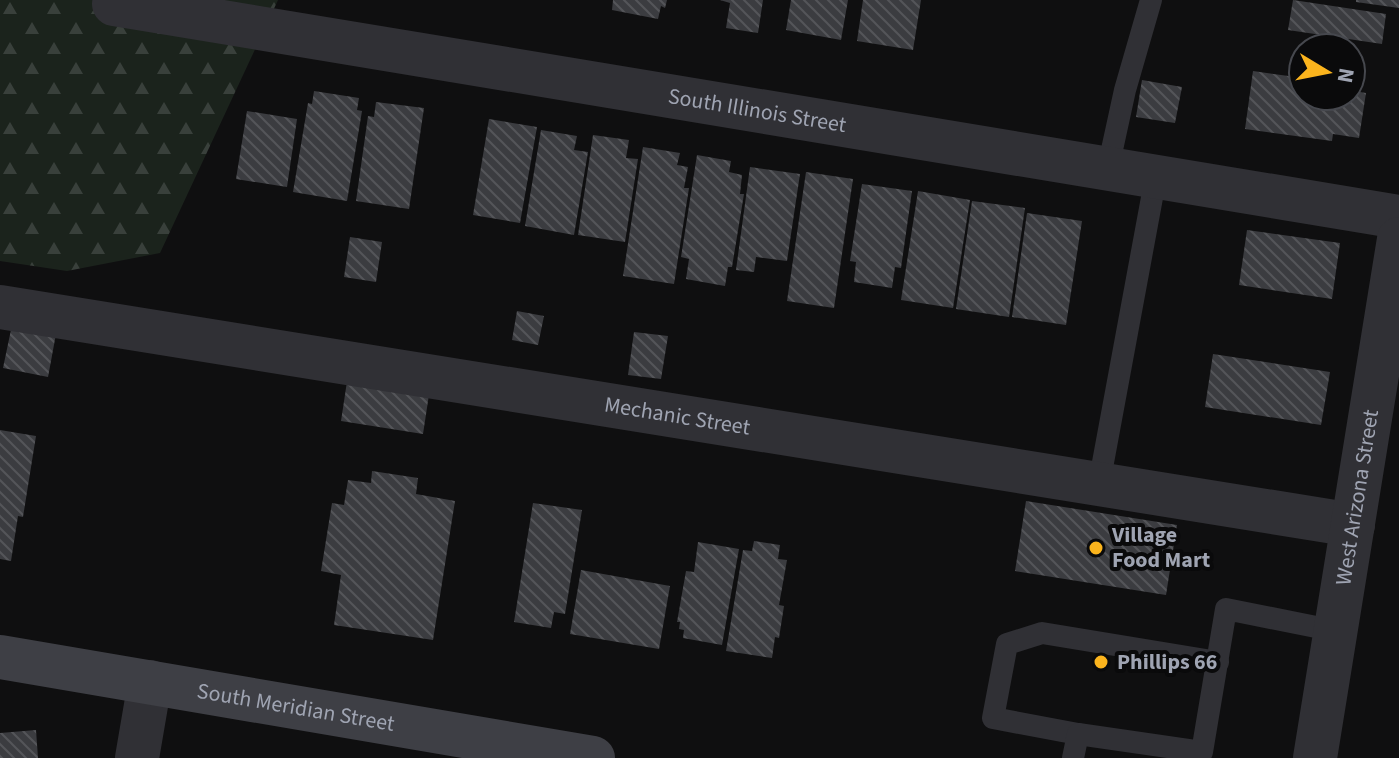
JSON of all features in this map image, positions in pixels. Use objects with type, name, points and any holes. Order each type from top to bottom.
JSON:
[{"type":"main road","name":"South Meridian Street","points":[[0,657],[593,758]]},
{"type":"street","name":"South Illinois Street","points":[[114,4],[1399,217]]},
{"type":"street","name":"West Arizona Street","points":[[1315,758],[1399,239]]},
{"type":"street","name":"Mechanic Street","points":[[0,307],[1353,525]]},
{"type":"street","points":[[137,758],[150,682]]},
{"type":"lane","points":[[1108,168],[1125,90],[1151,0]]},
{"type":"lane","points":[[1099,484],[1156,176]]},
{"type":"lane","points":[[1218,662],[1042,633],[1007,644],[993,718],[1202,752],[1218,662],[1226,609],[1336,631]]},
{"type":"lane","points":[[1073,758],[1078,734]]},
{"type":"green space","points":[[0,0],[278,0],[160,253],[67,271],[0,261]]},
{"type":"building","points":[[613,0],[667,0],[665,8],[661,6],[658,19],[612,10]]},
{"type":"building","points":[[720,0],[763,0],[758,33],[726,28],[730,3]]},
{"type":"building","points":[[791,0],[848,0],[841,40],[786,30]]},
{"type":"building","points":[[863,0],[921,0],[913,50],[857,41]]},
{"type":"building","points":[[1293,0],[1386,14],[1382,44],[1367,42],[1367,32],[1288,30]]},
{"type":"building","points":[[1399,0],[1399,8],[1356,2]]},
{"type":"building","points":[[1253,71],[1287,76],[1287,112],[1363,112],[1359,138],[1333,134],[1332,141],[1245,129]]},
{"type":"building","points":[[1142,80],[1182,87],[1175,123],[1136,117]]},
{"type":"building","points":[[314,91],[359,98],[357,110],[362,111],[347,201],[293,192],[308,103],[312,104]]},
{"type":"building","points":[[376,102],[424,108],[409,209],[356,201],[368,116],[374,117]]},
{"type":"building","points":[[247,111],[297,119],[287,187],[236,179]]},
{"type":"building","points":[[489,119],[537,127],[520,223],[473,215]]},
{"type":"building","points":[[541,130],[577,136],[574,150],[588,152],[574,235],[525,226]]},
{"type":"building","points":[[593,135],[629,140],[626,158],[638,159],[625,242],[578,235]]},
{"type":"building","points":[[643,147],[680,153],[677,165],[688,167],[684,188],[689,188],[674,284],[623,276]]},
{"type":"building","points":[[697,155],[731,161],[729,172],[742,175],[740,194],[744,194],[732,267],[728,267],[725,286],[686,279],[689,259],[681,257]]},
{"type":"building","points":[[750,167],[800,174],[787,261],[756,257],[754,272],[736,270]]},
{"type":"building","points":[[806,172],[853,179],[834,308],[787,301]]},
{"type":"building","points":[[862,184],[912,191],[901,268],[895,267],[892,288],[854,282],[856,262],[850,261]]},
{"type":"building","points":[[918,191],[970,200],[953,308],[901,300]]},
{"type":"building","points":[[972,201],[1025,208],[1009,317],[956,309]]},
{"type":"building","points":[[1027,213],[1082,221],[1066,325],[1012,317]]},
{"type":"building","points":[[1247,230],[1340,243],[1332,299],[1239,285]]},
{"type":"building","points":[[350,237],[382,242],[376,282],[344,277]]},
{"type":"building","points":[[517,311],[544,316],[538,345],[512,340]]},
{"type":"building","points":[[12,325],[56,334],[48,377],[3,368]]},
{"type":"building","points":[[634,332],[668,336],[661,379],[628,375]]},
{"type":"building","points":[[1213,354],[1330,372],[1321,425],[1205,407]]},
{"type":"building","points":[[348,375],[430,388],[423,434],[341,421]]},
{"type":"building","points":[[0,430],[36,436],[23,517],[18,516],[11,561],[0,559]]},
{"type":"building","points":[[372,471],[418,478],[416,494],[455,501],[433,640],[334,625],[341,575],[321,571],[332,503],[344,505],[348,480],[371,483]]},
{"type":"building","name":"Village Food Mart","points":[[1026,501],[1177,525],[1166,595],[1015,571]]},
{"type":"building","points":[[533,503],[582,510],[565,614],[554,612],[551,628],[514,622]]},
{"type":"building","points":[[754,541],[780,545],[778,559],[787,560],[779,605],[784,606],[772,658],[726,651],[743,550],[752,551]]},
{"type":"building","points":[[698,542],[739,549],[722,645],[683,638],[684,630],[679,629],[680,622],[677,622],[686,571],[694,572]]},
{"type":"building","points":[[581,570],[670,586],[659,649],[570,634]]},
{"type":"building","points":[[36,730],[38,758],[0,758],[0,733]]},
{"type":"place","name":"Village Food Mart","points":[[1096,548]]},
{"type":"place","name":"Phillips 66","points":[[1101,662]]}]
